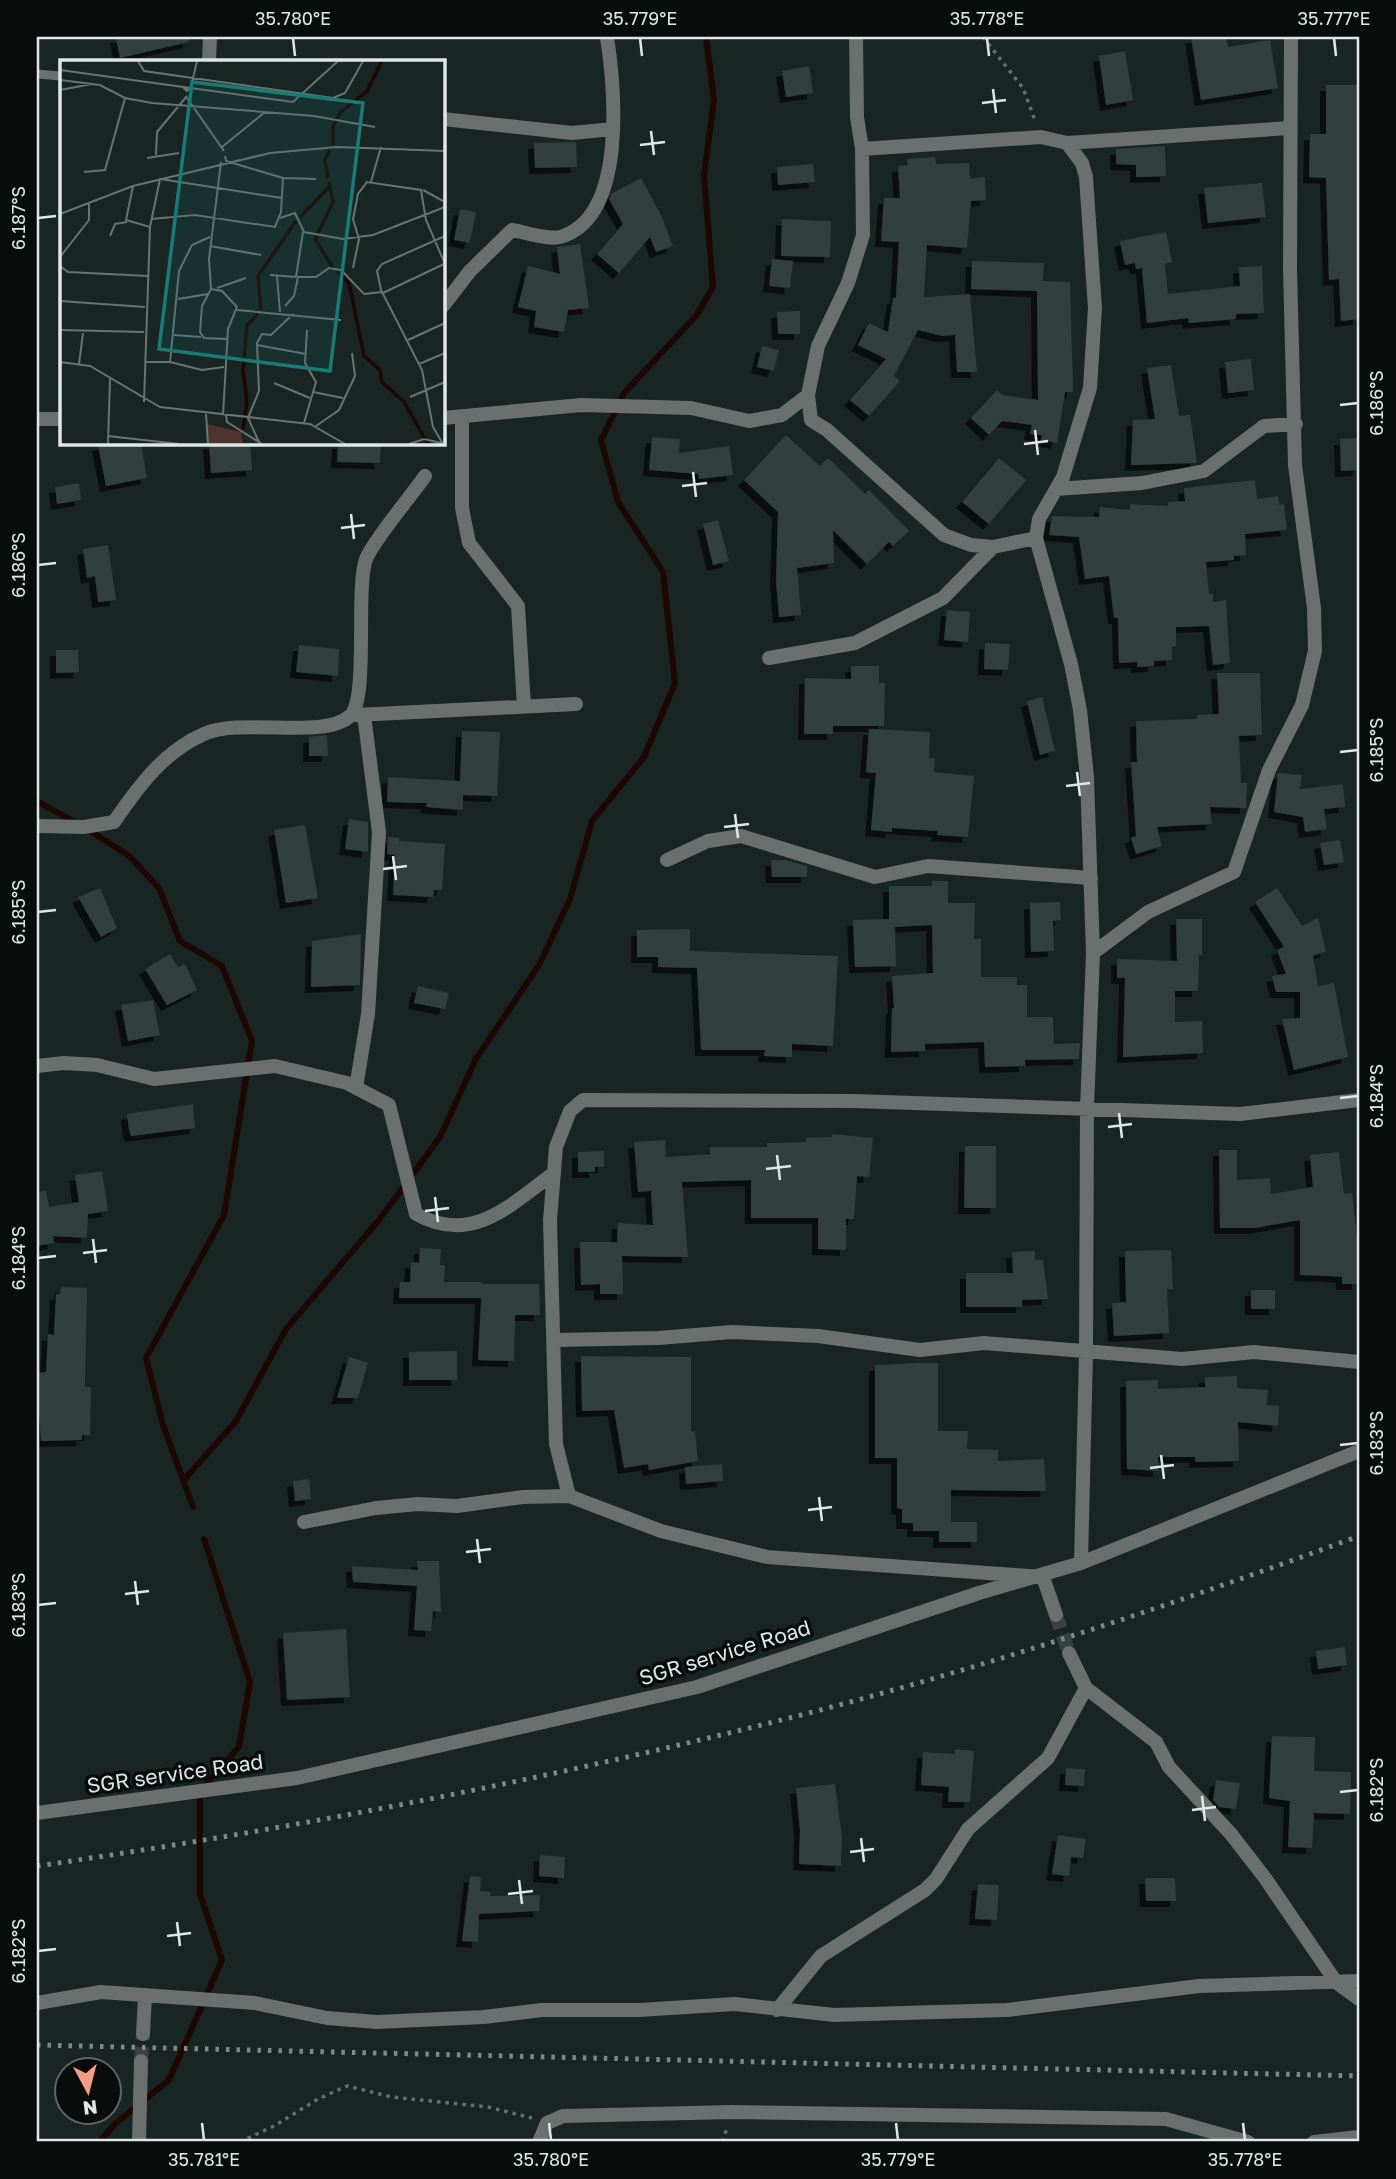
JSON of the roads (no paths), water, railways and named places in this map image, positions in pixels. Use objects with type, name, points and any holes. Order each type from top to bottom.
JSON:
[{"type":"street","points":[[209,60],[210,37]]},
{"type":"street","points":[[444,305],[470,271],[512,230],[558,237],[587,223],[599,203],[613,129],[615,98],[607,37]]},
{"type":"street","points":[[856,37],[863,236],[859,256],[818,346],[808,395],[811,420],[827,430],[944,535],[971,545],[993,547],[1036,538]]},
{"type":"street","points":[[1093,953],[1148,912],[1234,872],[1269,770],[1302,705],[1315,651],[1314,608],[1295,465],[1296,424],[1290,307],[1291,37]]},
{"type":"street","points":[[444,119],[572,133],[613,129]]},
{"type":"street","points":[[862,149],[1041,137],[1068,143],[1290,128]]},
{"type":"street","points":[[1068,143],[1082,163],[1086,177],[1096,309],[1090,388],[1063,477],[1040,519],[1036,538],[1071,664],[1080,710],[1091,878],[1093,953],[1087,1109],[1086,1353],[1081,1563]]},
{"type":"street","points":[[444,418],[634,405],[691,408],[749,421],[782,415],[808,395]]},
{"type":"street","points":[[462,418],[462,508],[469,543],[518,606],[524,707]]},
{"type":"street","points":[[37,419],[60,419]]},
{"type":"street","points":[[1056,489],[1142,483],[1204,471],[1264,426],[1296,424]]},
{"type":"street","points":[[356,1088],[368,1014],[379,832],[357,715],[361,686],[359,638],[366,558],[425,476]]},
{"type":"street","points":[[769,658],[855,643],[943,598],[993,547]]},
{"type":"street","points":[[37,826],[84,827],[114,822],[162,759],[206,732],[241,726],[321,726],[357,715],[576,704]]},
{"type":"street","points":[[667,860],[708,841],[741,836],[875,877],[928,866],[1091,878]]},
{"type":"street","points":[[37,1066],[64,1063],[97,1065],[154,1079],[275,1066],[356,1088],[390,1105],[416,1214],[436,1225],[479,1224],[554,1174]]},
{"type":"street","points":[[569,1496],[556,1444],[555,1340],[550,1258],[556,1147],[570,1111],[583,1100],[854,1101],[1240,1114],[1359,1100]]},
{"type":"street","points":[[555,1340],[658,1338],[732,1332],[818,1336],[920,1350],[984,1343],[1182,1359],[1254,1352],[1359,1362]]},
{"type":"street","name":"SGR service Road","points":[[37,1813],[297,1778],[696,1687],[979,1593],[1043,1577],[1359,1451]]},
{"type":"street","points":[[304,1522],[376,1508],[457,1506],[523,1497],[569,1496],[661,1531],[767,1557],[1043,1577],[1056,1615]]},
{"type":"street","points":[[1069,1653],[1086,1688],[1156,1742],[1185,1786],[1231,1834],[1265,1878],[1336,1982],[1359,1998]]},
{"type":"street","points":[[777,2010],[821,1956],[912,1902],[931,1885],[968,1829],[1048,1758],[1086,1688]]},
{"type":"street","points":[[37,2003],[101,1992],[255,2003],[327,2018],[377,2022],[484,2017],[542,2010],[639,2010],[735,2004],[834,2015],[1007,2010],[1199,1986],[1359,1982]]},
{"type":"street","points":[[143,2034],[145,1995]]},
{"type":"street","points":[[139,2142],[141,2061]]},
{"type":"street","points":[[539,2142],[547,2123],[563,2116],[732,2112],[1167,2119],[1248,2142]]},
{"type":"street","points":[[1314,2142],[1359,2137]]},
{"type":"lane","points":[[37,74],[60,76]]},
{"type":"waterway","points":[[184,1480],[236,1421],[286,1329],[379,1220],[440,1137],[476,1059],[539,965],[570,899],[592,821],[644,757],[675,683],[663,572],[618,502],[601,440],[624,393],[696,316],[713,287],[704,175],[714,100],[706,37]]},
{"type":"waterway","points":[[37,801],[78,824]]},
{"type":"waterway","points":[[87,829],[128,855],[159,888],[180,941],[222,966],[252,1041],[224,1215],[146,1358],[163,1425],[193,1507]]},
{"type":"waterway","points":[[99,2142],[116,2123],[169,2080],[222,1960],[200,1894],[200,1791],[239,1747],[250,1682],[204,1539]]},
{"type":"tunnel","points":[[1056,1615],[1069,1653]]},
{"type":"tunnel","points":[[141,2061],[143,2034]]},
{"type":"railway","points":[[37,1866],[228,1836],[419,1801],[608,1761],[797,1716],[940,1677],[1081,1633],[1359,1536]]},
{"type":"railway","points":[[37,2045],[1359,2076]]}]
